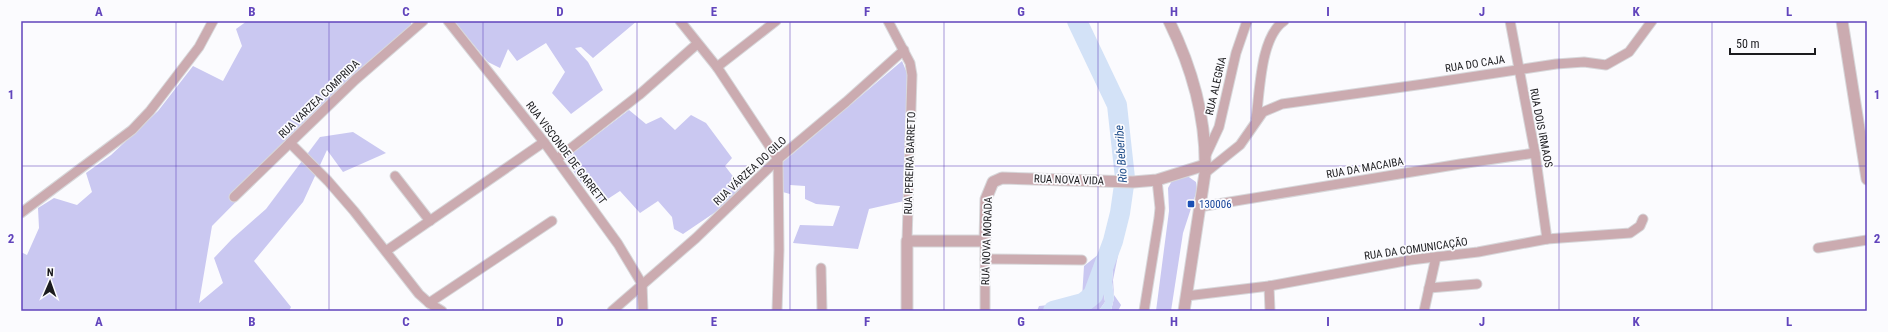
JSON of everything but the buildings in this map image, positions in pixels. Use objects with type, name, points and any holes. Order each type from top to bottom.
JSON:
[{"type":"street","points":[[21,213],[132,130],[150,111],[199,47],[213,21]]},
{"type":"street","name":"RUA VARZEA COMPRIDA","points":[[234,197],[355,80],[423,21]]},
{"type":"street","name":"RUA VISCONDE DE GARRETT","points":[[448,21],[557,159],[618,244],[642,284],[643,311]]},
{"type":"street","points":[[680,21],[717,67],[778,159],[779,250],[777,311]]},
{"type":"street","points":[[717,67],[776,21]]},
{"type":"street","name":"RUA PEREIRA BARRETO","points":[[888,21],[910,63],[912,75],[907,241],[907,311]]},
{"type":"street","points":[[1169,21],[1190,73],[1196,92],[1205,135],[1205,164],[1184,311]]},
{"type":"street","name":"RUA ALEGRIA","points":[[1205,164],[1219,127],[1236,53],[1247,21]]},
{"type":"street","points":[[1205,164],[1240,145],[1256,119],[1266,54],[1272,33],[1277,26],[1284,21]]},
{"type":"street","name":"RUA DOIS IRMAOS","points":[[1510,21],[1534,153],[1547,239]]},
{"type":"street","name":"RUA DO CAJA","points":[[1256,119],[1262,112],[1282,104],[1574,62],[1606,65],[1629,52],[1652,21]]},
{"type":"street","points":[[1842,21],[1866,159],[1867,179]]},
{"type":"street","points":[[557,159],[639,95],[697,44]]},
{"type":"street","name":"RUA VÁRZEA DO GILO","points":[[612,311],[696,238],[778,159],[846,102],[904,50]]},
{"type":"street","points":[[386,251],[544,142]]},
{"type":"street","points":[[290,143],[341,195],[419,294],[429,303],[442,311]]},
{"type":"street","name":"RUA DA MACAIBA","points":[[1199,207],[1534,153]]},
{"type":"street","name":"RUA NOVA VIDA","points":[[1002,178],[1079,179],[1133,182],[1157,180],[1205,164]]},
{"type":"street","points":[[395,176],[430,221]]},
{"type":"street","name":"RUA NOVA MORADA","points":[[985,311],[986,199],[989,188],[993,182],[1002,178]]},
{"type":"street","points":[[1144,311],[1160,208],[1157,180]]},
{"type":"street","name":"RUA DA COMUNICAÇÃO","points":[[1186,296],[1270,286],[1436,257],[1478,252],[1547,239],[1630,233],[1640,226],[1643,219]]},
{"type":"street","points":[[429,303],[552,221]]},
{"type":"street","points":[[1818,248],[1867,240]]},
{"type":"street","points":[[907,241],[985,241]]},
{"type":"street","points":[[1424,311],[1436,257]]},
{"type":"street","points":[[985,259],[1082,260]]},
{"type":"street","points":[[821,268],[822,311]]},
{"type":"street","points":[[1429,288],[1477,284]]},
{"type":"street","points":[[1270,286],[1270,311]]},
{"type":"shaded area","points":[[247,21],[411,21],[411,25],[212,226],[199,303],[223,283],[214,258],[232,239],[266,209],[320,137],[353,132],[386,153],[343,172],[327,150],[303,202],[254,261],[291,307],[289,311],[21,311],[21,252],[27,255],[39,228],[38,208],[54,198],[77,205],[92,192],[86,173],[111,155],[158,111],[193,66],[223,81],[242,46],[236,29]]},
{"type":"shaded area","points":[[454,21],[637,21],[593,58],[581,47],[575,48],[588,62],[603,90],[571,114],[552,93],[565,72],[546,43],[517,61],[508,49],[500,68],[488,62]]},
{"type":"shaded area","points":[[902,61],[907,73],[904,201],[869,209],[858,249],[793,243],[800,225],[833,226],[840,206],[816,204],[805,199],[805,186],[790,185],[790,194],[779,191],[783,162]]},
{"type":"shaded area","points":[[629,110],[646,124],[661,117],[675,130],[691,115],[706,123],[732,158],[725,166],[745,192],[683,234],[674,229],[672,217],[658,201],[640,213],[620,191],[600,204],[580,181],[565,159]]},
{"type":"shaded area","points":[[1186,175],[1196,182],[1197,190],[1183,233],[1171,311],[1156,311],[1169,211],[1168,188],[1173,179]]},
{"type":"shaded area","points":[[1117,190],[1125,190],[1127,199],[1125,202],[1125,211],[1121,218],[1121,238],[1113,269],[1112,282],[1114,298],[1111,311],[1089,311],[1092,309],[1100,309],[1105,302],[1103,288],[1107,281],[1103,271],[1102,261],[1104,254],[1111,256],[1115,252],[1112,241]]},
{"type":"shaded area","points":[[1129,198],[1130,210],[1126,214],[1113,280],[1114,295],[1121,305],[1118,311],[1111,311],[1114,298],[1112,282],[1113,269],[1121,238],[1121,217],[1125,211],[1125,202]]},
{"type":"shaded area","points":[[1113,229],[1113,246],[1115,252],[1111,256],[1106,254],[1105,278],[1107,281],[1103,288],[1105,302],[1100,309],[1089,311],[1037,311],[1039,306],[1060,304],[1082,298],[1084,266],[1099,254]]},
{"type":"waterway","name":"Rio Beberibe","points":[[1053,311],[1083,303],[1093,295],[1113,241],[1120,213],[1125,178],[1117,105],[1077,21]]},
{"type":"place","name":"130006","points":[[1191,204]]}]
